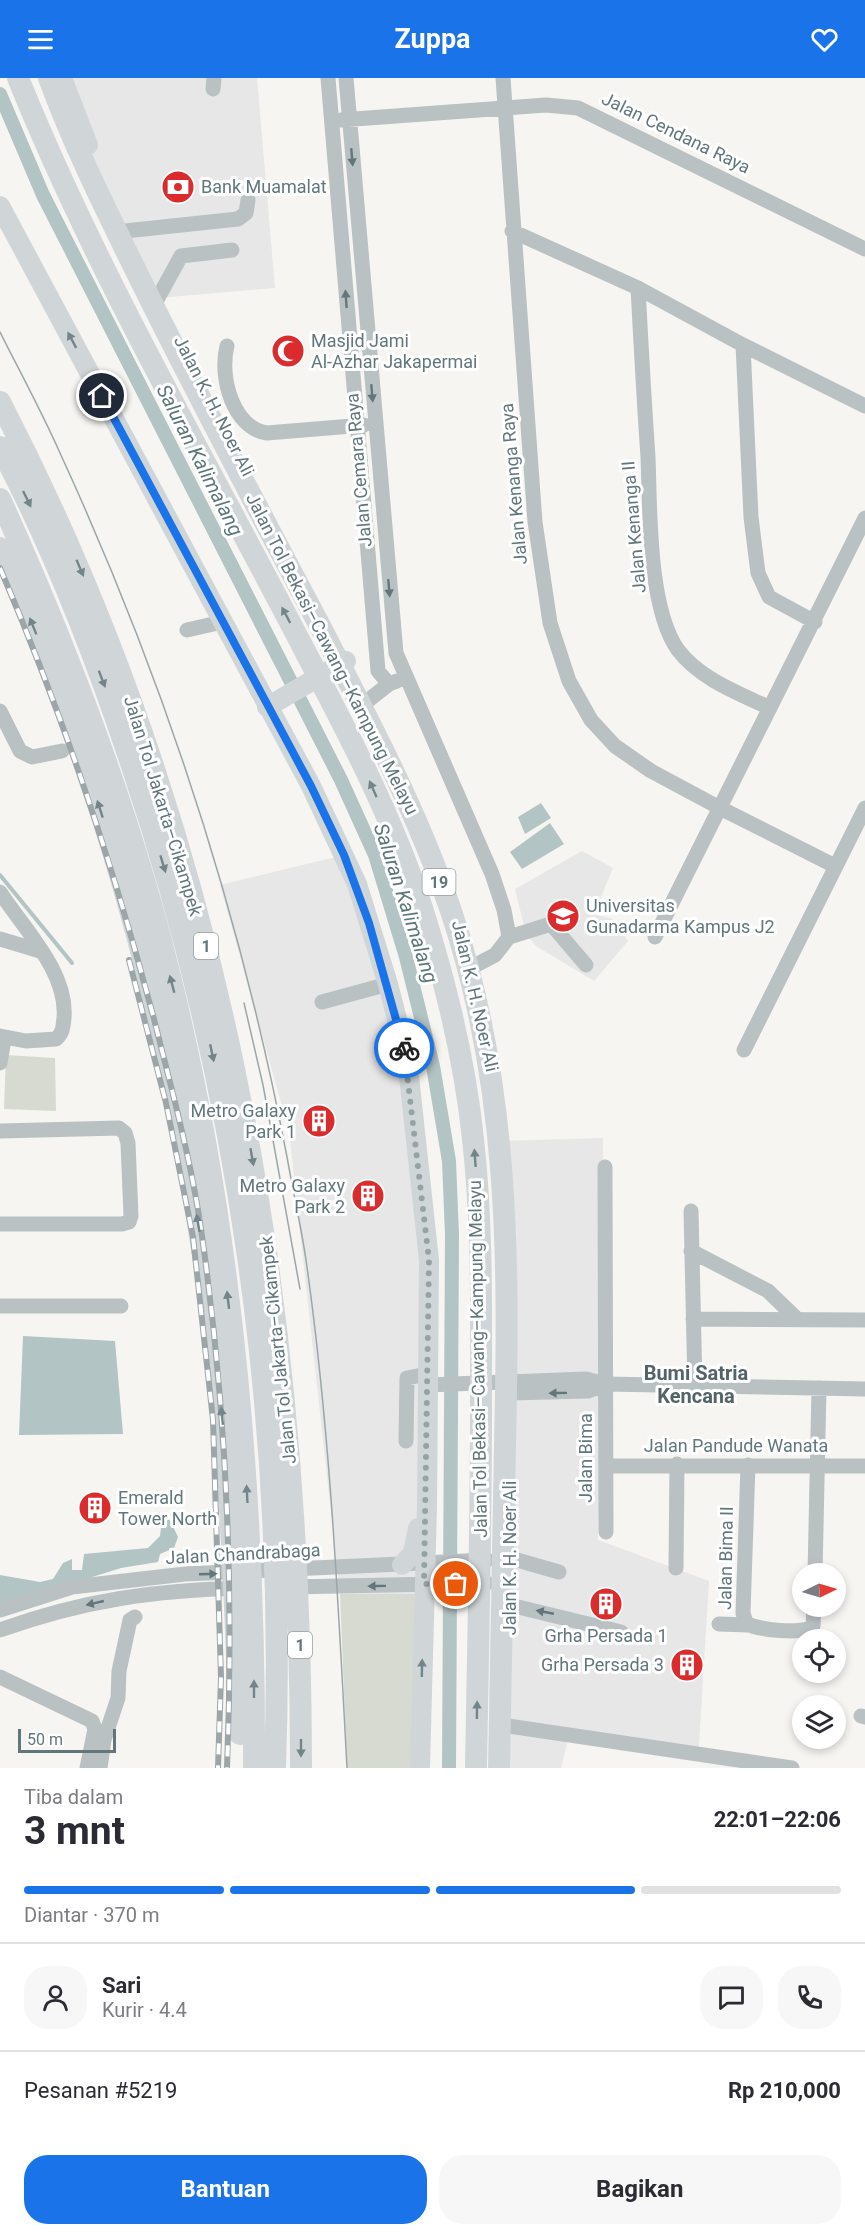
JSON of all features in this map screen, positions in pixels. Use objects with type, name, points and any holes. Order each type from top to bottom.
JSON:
[{"type":"highway","name":"Jalan Tol Bekasi–Cawang–Kampung Melayu","points":[[18,78],[51,160],[132,321],[353,743],[422,907],[442,976],[461,1059],[473,1137],[479,1214],[481,1492],[476,1768]]},
{"type":"highway","name":"Jalan Tol Bekasi–Cawang–Kampung Melayu","points":[[49,78],[74,144],[164,327],[376,733],[417,822],[447,902],[476,1000],[490,1069],[506,1208],[507,1339],[499,1768]]},
{"type":"highway","name":"Jalan Tol Jakarta–Cikampek","points":[[0,402],[55,511],[124,679],[182,858],[217,987],[241,1096],[265,1231],[288,1424],[300,1632],[301,1768]]},
{"type":"highway","name":"1","points":[[0,447],[28,500],[105,687],[175,903],[219,1086],[242,1214],[266,1404],[277,1554],[278,1660],[275,1768]]},
{"type":"highway","points":[[0,499],[66,655],[119,798],[149,897],[190,1065],[221,1243],[239,1389],[252,1577],[254,1768]]},
{"type":"highway","points":[[0,548],[50,666],[102,815],[153,987],[183,1126],[208,1289],[225,1443],[241,1768]]},
{"type":"main road","name":"Jalan K. H. Noer Ali","points":[[62,78],[124,231],[406,782],[437,856],[472,967],[493,1070],[503,1141],[509,1209],[511,1463],[493,1559],[484,1583],[492,1623],[509,1652]]},
{"type":"main road","points":[[0,206],[222,622],[272,704],[357,884],[388,984],[406,1058],[429,1260],[431,1381],[427,1507],[430,1562],[420,1768]]},
{"type":"main road","points":[[272,704],[346,661]]},
{"type":"main road","points":[[402,1566],[413,1553],[416,1532],[427,1507]]},
{"type":"main road","name":"Jalan K. H. Noer Ali","points":[[493,1559],[510,1605],[508,1768]]},
{"type":"street","name":"Jalan Cemara Raya","points":[[328,78],[378,671],[389,684]]},
{"type":"street","name":"Jalan Cemara Raya","points":[[346,78],[374,424],[396,653],[492,874],[504,910],[509,937]]},
{"type":"street","name":"Jalan Kenanga Raya","points":[[503,78],[512,231],[535,522],[544,591],[559,652],[581,704],[603,735],[651,771],[835,866]]},
{"type":"street","name":"Jalan Cendana Raya","points":[[332,121],[506,107],[563,105],[597,116],[865,249]]},
{"type":"street","points":[[124,231],[238,219],[246,213],[248,200]]},
{"type":"street","points":[[512,231],[638,288],[743,345],[865,406]]},
{"type":"street","points":[[158,297],[181,256],[232,250]]},
{"type":"street","name":"Jalan Kenanga II","points":[[638,288],[651,527],[659,600],[665,623],[671,638],[691,664],[719,683],[770,708]]},
{"type":"street","points":[[743,345],[751,518],[758,573],[769,597],[815,622]]},
{"type":"street","points":[[227,346],[225,377],[230,395],[241,417],[255,431],[267,434],[374,424]]},
{"type":"street","points":[[655,937],[815,622],[865,518]]},
{"type":"street","points":[[187,630],[222,622]]},
{"type":"street","points":[[366,702],[389,684],[406,677]]},
{"type":"street","points":[[0,711],[20,751],[32,757],[62,751]]},
{"type":"street","points":[[744,1050],[865,808]]},
{"type":"street","points":[[0,892],[61,986],[64,1004],[61,1034],[56,1039],[2,1041],[0,1063]]},
{"type":"street","points":[[472,967],[495,955],[509,937],[550,924],[586,965]]},
{"type":"street","points":[[0,939],[40,951]]},
{"type":"street","points":[[322,1002],[388,984]]},
{"type":"street","points":[[0,1131],[108,1126],[121,1129],[128,1143],[131,1216],[129,1222],[122,1224],[0,1224]]},
{"type":"street","name":"Jalan Bima","points":[[605,1167],[606,1532]]},
{"type":"street","points":[[691,1211],[694,1386]]},
{"type":"street","points":[[691,1251],[768,1291],[797,1319]]},
{"type":"street","points":[[0,1306],[121,1306]]},
{"type":"street","points":[[693,1319],[865,1320]]},
{"type":"street","points":[[406,1440],[407,1378],[511,1388],[586,1379],[605,1384],[865,1389]]},
{"type":"street","points":[[814,1563],[819,1388]]},
{"type":"street","points":[[676,1568],[677,1464]]},
{"type":"street","name":"Jalan Pandude Wanata","points":[[606,1466],[677,1464],[865,1466]]},
{"type":"street","name":"Jalan Bima II","points":[[748,1465],[744,1613],[747,1624],[773,1629],[810,1629],[814,1624],[814,1617]]},
{"type":"street","name":"Jalan Chandrabaga","points":[[0,1610],[72,1587],[185,1574],[402,1566],[430,1562],[493,1559],[559,1572]]},
{"type":"street","name":"Jalan Chandrabaga","points":[[0,1630],[124,1596],[186,1589],[484,1583]]},
{"type":"street","points":[[510,1605],[621,1632]]},
{"type":"street","points":[[100,1768],[104,1740],[118,1698],[119,1671],[125,1636],[130,1620],[135,1617]]},
{"type":"street","points":[[719,1624],[747,1624]]},
{"type":"street","points":[[0,1677],[92,1721],[95,1729],[87,1768]]},
{"type":"street","points":[[508,1726],[792,1768]]},
{"type":"shaded area","points":[[62,78],[257,78],[275,288],[158,298],[85,140]]},
{"type":"shaded area","points":[[541,803],[551,818],[525,834],[518,817]]},
{"type":"shaded area","points":[[550,823],[564,844],[522,869],[510,852]]},
{"type":"shaded area","name":"Universitas Gunadarma Kampus J2","points":[[582,851],[613,868],[594,914],[612,919],[628,941],[594,981],[536,946],[526,934],[515,889]]},
{"type":"shaded area","points":[[344,855],[402,1059],[429,1260],[423,1594],[340,1594],[289,1131],[220,885]]},
{"type":"shaded area","points":[[6,1055],[55,1058],[56,1111],[4,1109]]},
{"type":"shaded area","points":[[603,1138],[598,1540],[709,1581],[698,1761],[570,1732],[561,1768],[508,1768],[503,1141]]},
{"type":"shaded area","points":[[23,1336],[115,1341],[123,1434],[19,1435]]},
{"type":"shaded area","points":[[162,1519],[170,1520],[178,1537],[174,1548],[160,1554],[158,1562],[121,1568],[0,1606],[0,1575],[40,1582],[53,1579],[63,1563],[72,1559],[72,1570],[82,1570],[84,1554],[148,1548],[160,1536]]},
{"type":"shaded area","points":[[340,1594],[423,1594],[416,1768],[347,1768]]},
{"type":"waterway","name":"Saluran Kalimalang","points":[[0,94],[43,195],[341,780],[375,855],[406,957],[433,1066],[449,1161],[452,1235],[449,1768]]},
{"type":"waterway","points":[[0,875],[72,963]]},
{"type":"tram line","points":[[0,332],[53,438],[132,623],[195,798],[247,976],[287,1157],[304,1247],[314,1323],[332,1514],[347,1768]]},
{"type":"tram line","points":[[244,1003],[263,1085],[300,1289]]},
{"type":"railway","points":[[0,568],[66,734],[122,904],[154,1019],[193,1181],[211,1302],[223,1435],[230,1635],[227,1768]]},
{"type":"railway","points":[[129,960],[166,1103],[193,1237],[213,1420],[221,1677],[218,1768]]},
{"type":"way so far","points":[[404,1048],[429,1260],[427,1507],[424,1584],[456,1584]]},
{"type":"place","name":"Bank Muamalat","points":[[178,187]]},
{"type":"place","name":"Masjid Jami Al-Azhar Jakapermai","points":[[288,351]]},
{"type":"place","name":"Universitas Gunadarma Kampus J2","points":[[563,916]]},
{"type":"place","name":"Metro Galaxy Park 1","points":[[319,1121]]},
{"type":"place","name":"Metro Galaxy Park 2","points":[[368,1196]]},
{"type":"place","name":"Emerald Tower North","points":[[95,1508]]},
{"type":"place","name":"Grha Persada 1","points":[[606,1604]]},
{"type":"place","name":"Grha Persada 3","points":[[687,1665]]},
{"type":"district","name":"Bumi Satria Kencana","points":[[696,1384]]},
{"type":"route","points":[[102,396],[311,786],[344,855],[357,884],[388,984],[404,1048]]}]
